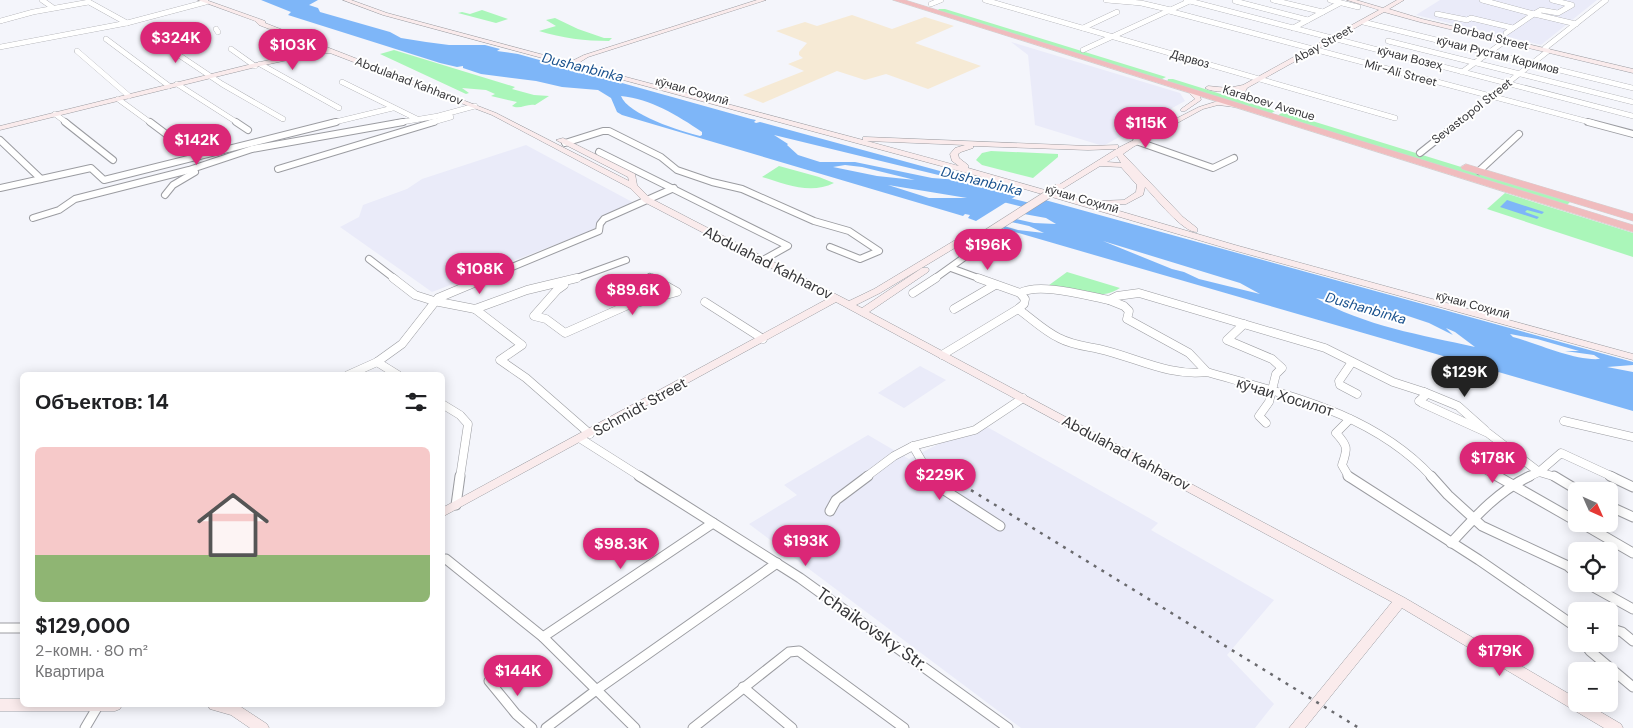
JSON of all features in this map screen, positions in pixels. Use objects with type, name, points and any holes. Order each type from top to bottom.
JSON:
[{"type":"highway","name":"Karaboev Avenue","points":[[897,0],[938,6],[1235,105],[1583,208],[1633,218]]},
{"type":"highway","name":"Karaboev Avenue","points":[[919,0],[1479,171],[1583,208],[1633,229]]},
{"type":"highway","points":[[1165,83],[1162,80],[1174,78]]},
{"type":"highway","points":[[1268,115],[1277,114],[1279,112],[1277,109]]},
{"type":"main road","points":[[219,0],[223,9]]},
{"type":"main road","points":[[346,0],[385,14],[573,62],[586,56],[762,0]]},
{"type":"main road","name":"кӯчаи Соҳилӣ","points":[[358,0],[421,20],[573,62],[865,139],[1371,281],[1633,350]]},
{"type":"main road","name":"Borbad Street","points":[[1350,0],[1505,41],[1633,70]]},
{"type":"main road","name":"Borbad Street","points":[[1357,0],[1383,10],[1546,50]]},
{"type":"main road","name":"Abay Street","points":[[1208,88],[1228,90],[1245,87],[1401,0]]},
{"type":"main road","points":[[203,1],[258,21]]},
{"type":"main road","name":"Abdulahad Kahharov","points":[[258,21],[261,24],[478,108],[556,146],[632,186],[647,200],[836,298],[1400,601],[1616,728]]},
{"type":"main road","name":"Abdulahad Kahharov","points":[[258,21],[268,22],[502,112],[632,176],[632,186]]},
{"type":"main road","points":[[311,53],[314,48],[312,44]]},
{"type":"main road","points":[[0,128],[258,65],[311,53],[334,52]]},
{"type":"main road","points":[[637,79],[1007,181],[1232,247],[1371,281]]},
{"type":"main road","points":[[1245,87],[1240,94],[1247,100]]},
{"type":"main road","points":[[862,312],[974,237],[1054,187],[1196,104],[1198,97],[1190,91]]},
{"type":"main road","points":[[1054,187],[1096,164],[1118,148],[1136,142],[1210,105],[1235,105]]},
{"type":"main road","points":[[865,139],[1118,148]]},
{"type":"main road","points":[[965,167],[955,159],[954,154],[958,150],[971,146],[1080,150],[1090,154]]},
{"type":"main road","points":[[1118,148],[1119,154],[1124,161],[1180,219],[1194,230]]},
{"type":"main road","points":[[1096,164],[1113,163],[1122,165],[1141,185],[1140,193],[1126,202],[1097,203]]},
{"type":"main road","points":[[848,305],[974,237]]},
{"type":"main road","name":"кӯчаи Соҳилӣ","points":[[1404,290],[1633,357]]},
{"type":"main road","name":"Schmidt Street","points":[[445,511],[836,298]]},
{"type":"main road","points":[[1296,728],[1400,601]]},
{"type":"main road","points":[[0,705],[20,705]]},
{"type":"main road","points":[[223,707],[235,710],[262,728]]},
{"type":"street","points":[[42,0],[52,8]]},
{"type":"street","name":"Дарвоз","points":[[985,0],[1395,118]]},
{"type":"street","name":"Mir-Ali Street","points":[[1106,0],[1132,1],[1633,134]]},
{"type":"street","points":[[1083,50],[1190,0]]},
{"type":"street","name":"кӯчаи Возеҳ","points":[[1190,0],[1332,39],[1633,116]]},
{"type":"street","points":[[1272,0],[1322,12]]},
{"type":"street","points":[[1330,0],[1358,7]]},
{"type":"street","points":[[1482,0],[1576,24]]},
{"type":"street","points":[[1506,33],[1541,10],[1558,13],[1572,4],[1552,0]]},
{"type":"street","name":"Sevastopol Street","points":[[1420,153],[1521,74],[1546,50],[1606,0]]},
{"type":"street","points":[[0,47],[127,22],[203,1]]},
{"type":"street","points":[[1219,8],[1236,1],[1308,20]]},
{"type":"street","points":[[0,21],[52,8],[90,2],[127,22]]},
{"type":"street","points":[[1293,28],[1340,3]]},
{"type":"street","points":[[1083,28],[1117,12]]},
{"type":"street","points":[[1438,14],[1467,20],[1471,18],[1513,28]]},
{"type":"street","name":"кӯчаи Рустам Каримов","points":[[1363,22],[1633,88]]},
{"type":"street","points":[[152,37],[211,76],[283,119]]},
{"type":"street","points":[[106,39],[169,86]]},
{"type":"street","points":[[1388,41],[1633,102]]},
{"type":"street","points":[[1462,72],[1505,41]]},
{"type":"street","points":[[232,49],[258,65],[340,108]]},
{"type":"street","points":[[77,51],[129,96]]},
{"type":"street","points":[[342,82],[417,119]]},
{"type":"street","points":[[177,84],[248,130]]},
{"type":"street","points":[[118,98],[186,148]]},
{"type":"street","points":[[0,188],[91,168],[104,180],[393,108]]},
{"type":"street","points":[[34,218],[59,210],[75,199],[188,170],[252,149],[478,108]]},
{"type":"street","points":[[278,169],[478,108]]},
{"type":"street","points":[[55,114],[113,160]]},
{"type":"street","points":[[565,143],[603,131],[609,131],[661,157],[677,170],[749,192],[814,221],[849,231],[879,251],[860,259],[830,247]]},
{"type":"street","points":[[1479,171],[1519,134]]},
{"type":"street","points":[[0,140],[41,179]]},
{"type":"street","points":[[1136,142],[1213,168],[1234,158]]},
{"type":"street","points":[[599,152],[788,246],[763,260]]},
{"type":"street","points":[[165,195],[174,185],[215,162]]},
{"type":"street","points":[[355,372],[377,362],[402,344],[434,301],[445,294],[600,232],[600,224],[604,219],[674,188]]},
{"type":"street","points":[[913,293],[973,251]]},
{"type":"street","points":[[370,259],[414,295],[475,309],[527,290],[567,282],[626,260]]},
{"type":"street","points":[[951,268],[995,285],[1020,292],[1046,289],[1109,300],[1126,308],[1129,311],[1126,317],[1128,319],[1190,353],[1207,372]]},
{"type":"street","points":[[567,282],[557,290],[534,316],[546,319],[565,333],[626,306],[677,292],[650,277]]},
{"type":"street","points":[[954,309],[995,285]]},
{"type":"street","points":[[942,355],[1018,309],[1024,304],[1025,299],[1020,292]]},
{"type":"street","points":[[1109,300],[1117,296],[1139,293],[1325,348],[1394,382],[1448,401],[1472,416],[1488,433],[1539,472],[1554,476],[1568,484]]},
{"type":"street","points":[[705,302],[763,339]]},
{"type":"street","name":"Tchaikovsky Str.","points":[[475,309],[522,345],[500,360],[526,378],[586,436],[713,523],[776,563],[916,660],[1008,728]]},
{"type":"street","name":"кӯчаи Хосилот","points":[[1018,309],[1058,338],[1081,347],[1099,349],[1151,366],[1192,374],[1207,372],[1330,408],[1417,461],[1448,495],[1482,526],[1568,566]]},
{"type":"street","points":[[1244,324],[1227,340],[1280,365],[1282,368],[1276,374],[1269,402],[1259,416],[1266,424]]},
{"type":"street","points":[[377,362],[393,372]]},
{"type":"street","points":[[1352,362],[1340,381],[1340,385],[1357,394]]},
{"type":"street","points":[[1424,392],[1427,394],[1420,398],[1419,401],[1422,403],[1488,433]]},
{"type":"street","points":[[830,511],[836,500],[894,456],[913,446],[975,430],[1023,398]]},
{"type":"street","points":[[445,406],[460,415],[468,424],[456,505]]},
{"type":"street","points":[[1350,419],[1336,433],[1346,446],[1346,456],[1341,465],[1342,469],[1365,488],[1544,603],[1553,612],[1568,622]]},
{"type":"street","points":[[1564,421],[1633,437]]},
{"type":"street","points":[[913,446],[935,484],[1000,526]]},
{"type":"street","points":[[1451,543],[1474,518],[1511,485],[1539,472],[1561,453],[1633,487]]},
{"type":"street","points":[[1474,463],[1568,517]]},
{"type":"street","points":[[1618,510],[1633,517]]},
{"type":"street","points":[[542,637],[713,523]]},
{"type":"street","points":[[1597,532],[1633,553]]},
{"type":"street","points":[[446,559],[542,637],[595,691],[635,728]]},
{"type":"street","points":[[546,728],[595,691],[776,563]]},
{"type":"street","points":[[1602,592],[1633,610]]},
{"type":"street","points":[[0,628],[20,628]]},
{"type":"street","points":[[1618,631],[1633,641]]},
{"type":"street","points":[[693,728],[789,652],[799,651],[904,728]]},
{"type":"street","points":[[1591,652],[1633,687]]},
{"type":"street","points":[[489,681],[516,714],[532,728]]},
{"type":"street","points":[[743,687],[792,728]]},
{"type":"street","points":[[85,728],[98,707]]},
{"type":"shaded area","points":[[1440,0],[1597,0],[1541,45],[1416,15]]},
{"type":"shaded area","points":[[852,15],[892,29],[925,17],[954,26],[915,43],[981,66],[928,89],[886,74],[865,80],[837,71],[763,103],[743,95],[804,71],[788,64],[803,58],[799,55],[799,52],[807,43],[776,31],[805,22],[817,26]]},
{"type":"shaded area","points":[[1011,42],[1180,93],[1185,101],[1103,146],[1035,125],[1028,55]]},
{"type":"shaded area","points":[[526,145],[636,204],[600,218],[596,228],[591,231],[432,292],[340,227],[359,217],[363,205],[407,189],[422,179]]},
{"type":"shaded area","points":[[920,366],[946,380],[904,408],[878,393]]},
{"type":"shaded area","points":[[980,423],[1158,523],[1151,530],[1274,600],[1227,655],[1274,704],[1255,728],[1021,728],[749,524],[797,495],[784,485],[868,435],[909,459]]},
{"type":"green space","points":[[945,9],[1166,77],[1160,80],[937,11]]},
{"type":"green space","points":[[482,10],[508,19],[496,23],[458,13],[470,14]]},
{"type":"green space","points":[[555,18],[578,29],[604,38],[612,38],[609,41],[582,40],[539,31],[556,26],[546,20]]},
{"type":"green space","points":[[394,50],[515,87],[512,89],[534,95],[549,96],[535,105],[515,107],[512,106],[517,102],[491,96],[495,94],[486,90],[462,88],[469,93],[466,94],[380,54]]},
{"type":"green space","points":[[1168,79],[1275,111],[1270,114],[1167,82]]},
{"type":"green space","points":[[1283,112],[1571,201],[1567,205],[1277,116]]},
{"type":"green space","points":[[991,151],[1058,154],[1058,157],[1033,178],[982,165],[976,160],[982,153]]},
{"type":"green space","points":[[779,166],[834,183],[816,188],[807,188],[762,177]]},
{"type":"green space","points":[[1505,193],[1633,233],[1633,257],[1487,209]]},
{"type":"green space","points":[[1067,272],[1120,288],[1112,292],[1093,295],[1045,288]]},
{"type":"water","points":[[261,0],[318,0],[309,5],[318,8],[320,12],[390,32],[401,38],[449,45],[485,45],[500,49],[497,51],[518,54],[756,120],[754,122],[756,123],[760,122],[1021,193],[976,221],[968,218],[970,215],[965,214],[963,216],[622,115],[617,112],[611,98],[598,90],[562,87],[536,81],[481,74],[463,68],[463,66],[457,67],[440,63],[288,15],[291,12]],"holes":[[[621,96],[653,104],[702,132],[702,135],[692,134],[656,121],[644,116],[625,103]],[[774,135],[959,180],[932,178],[855,162],[820,162],[798,155],[788,144]],[[845,165],[862,167],[915,180],[877,176],[833,167]],[[888,185],[967,198],[929,198]]]},
{"type":"water","points":[[1045,200],[1633,362],[1633,365],[1607,367],[1633,372],[1633,411],[1001,228],[1004,226],[1018,230],[1044,233],[1029,226],[1011,222],[1016,219],[1034,223],[1056,224],[1046,218],[1024,214]],"holes":[[[1103,241],[1240,283],[1260,294],[1199,279]],[[1316,298],[1402,314],[1429,323],[1453,335],[1446,328],[1455,332],[1475,347],[1373,323],[1334,308]],[[1510,334],[1537,339],[1579,351],[1565,351],[1594,355],[1600,359],[1568,355],[1513,337]]]},
{"type":"water","points":[[1507,200],[1544,212],[1542,214],[1527,210],[1525,212],[1539,217],[1537,219],[1500,207]]},
{"type":"waterway","name":"Dushanbinka","points":[[994,197],[1039,208]]},
{"type":"railway","points":[[938,470],[950,477]]},
{"type":"railway","points":[[948,476],[1359,728]]}]
